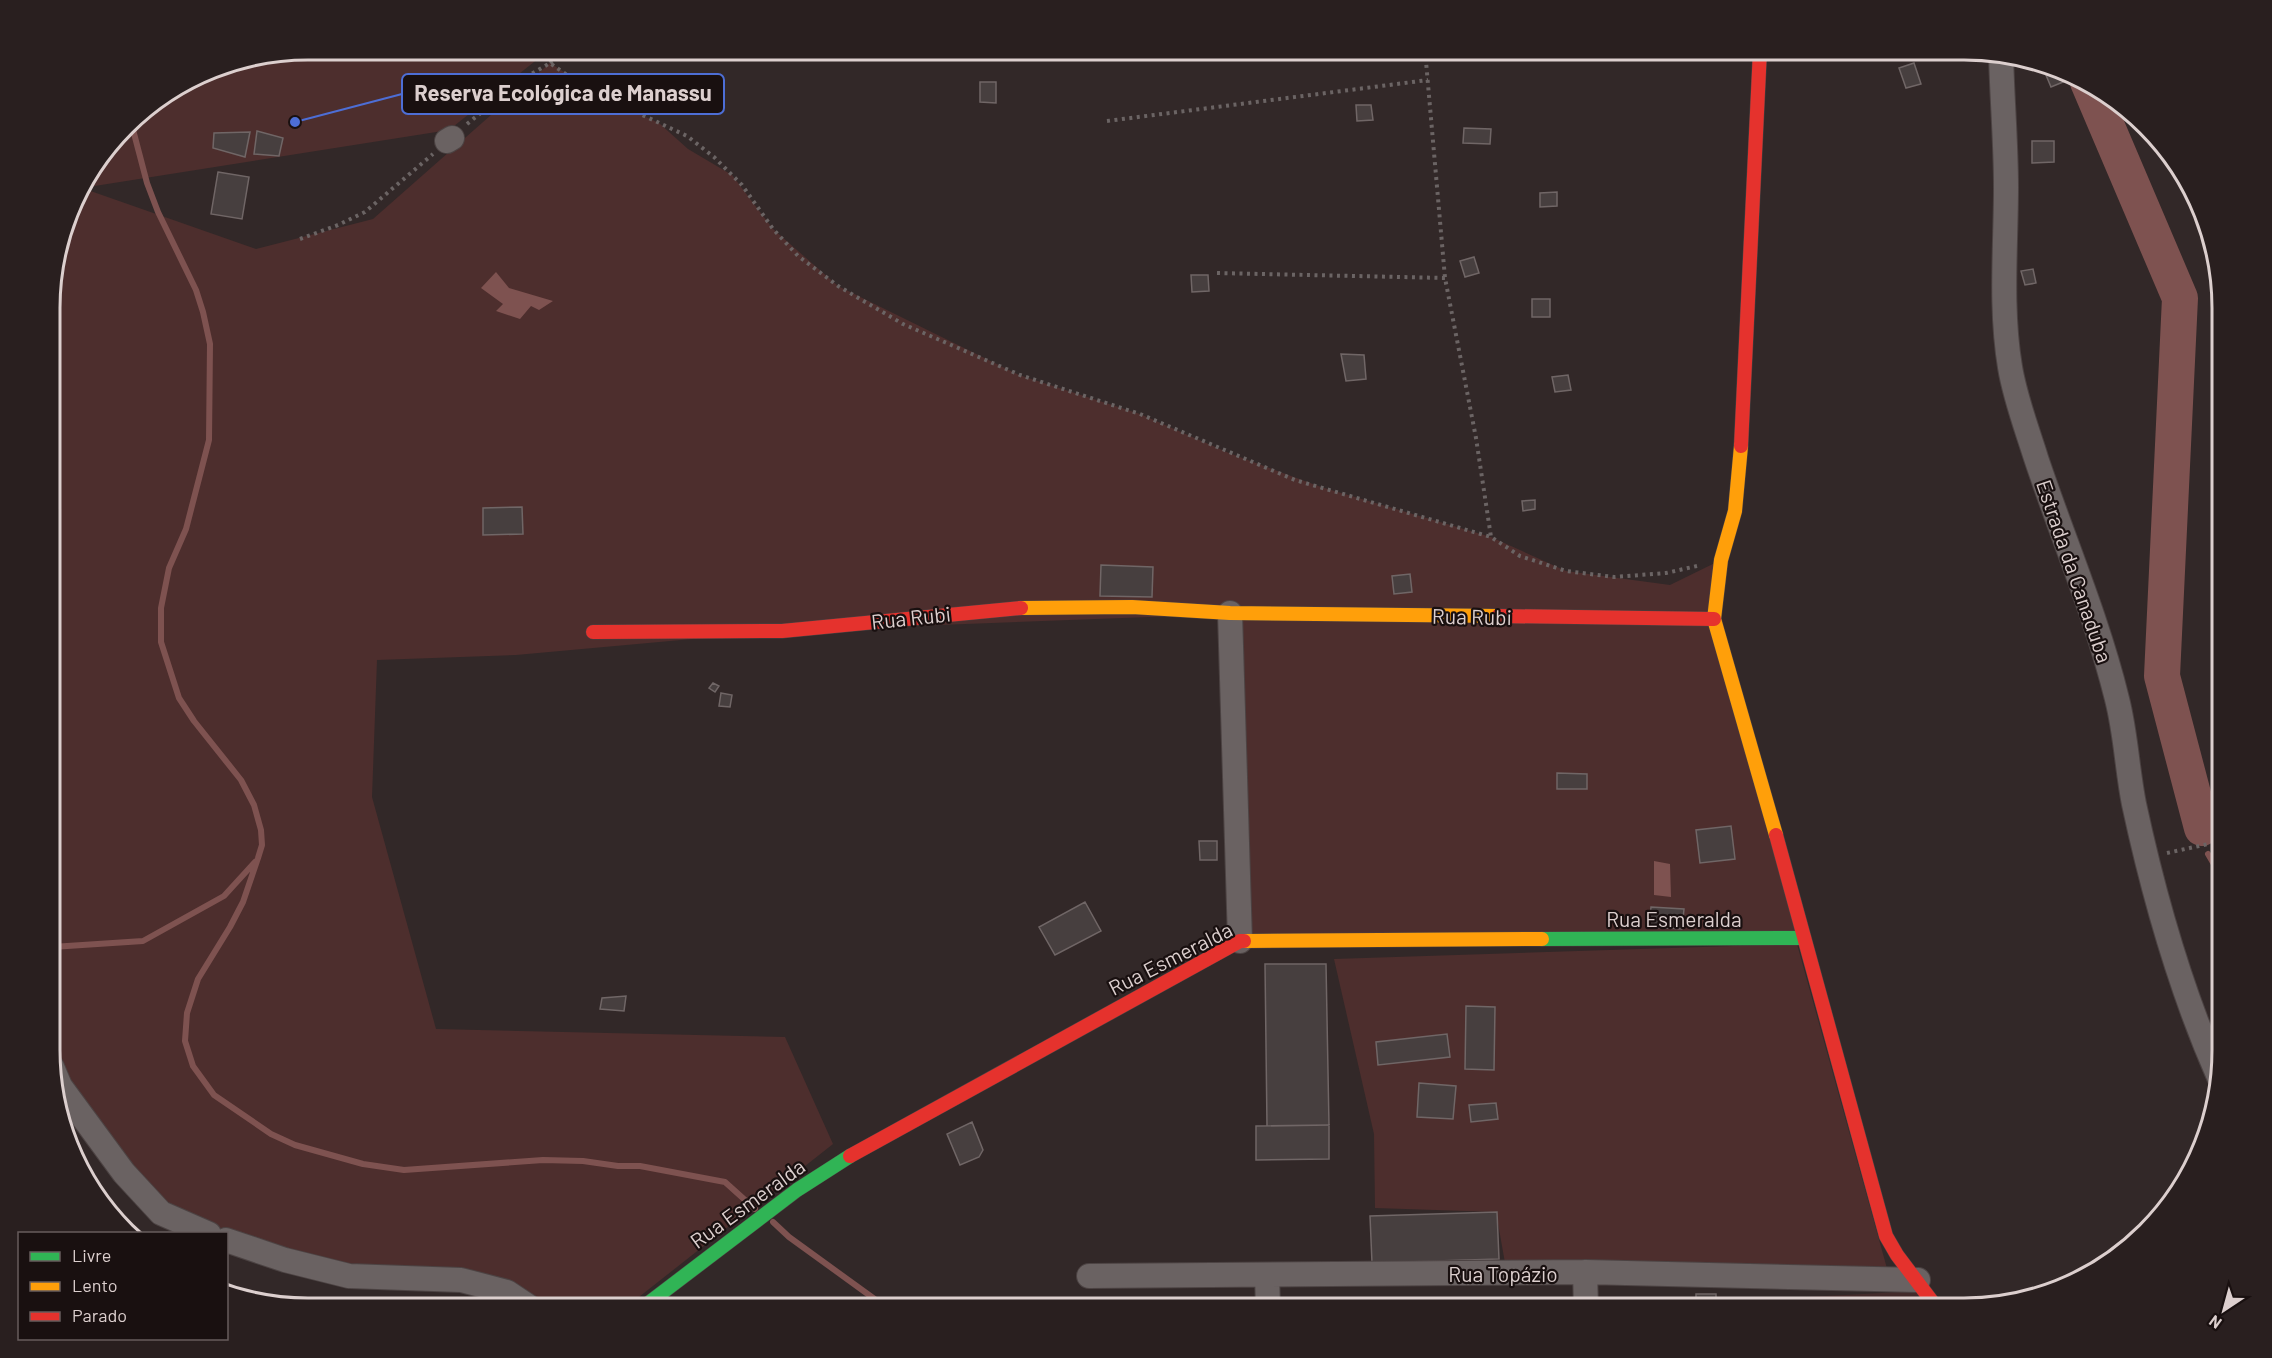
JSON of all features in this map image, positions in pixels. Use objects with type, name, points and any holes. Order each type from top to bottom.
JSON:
[{"type":"street","points":[[1760,60],[1740,467],[1735,511],[1720,560],[1714,619],[1886,1236],[1902,1263],[1930,1298]]},
{"type":"street","name":"Estrada da Canaduba","points":[[2001,63],[2006,185],[2005,307],[2010,367],[2025,424],[2051,505],[2106,655],[2124,726],[2133,800],[2146,858],[2175,961],[2196,1024],[2211,1060]]},
{"type":"street","name":"Rua Rubi","points":[[593,632],[782,631],[1040,607],[1132,607],[1230,613],[1714,619]]},
{"type":"street","points":[[1230,613],[1240,941]]},
{"type":"street","name":"Rua Esmeralda","points":[[655,1298],[797,1190],[867,1145],[1240,941],[1804,938]]},
{"type":"street","points":[[63,1091],[124,1173],[161,1213],[207,1232]]},
{"type":"street","points":[[228,1241],[285,1260],[349,1276],[461,1280],[507,1292],[516,1298]]},
{"type":"street","points":[[1585,1272],[1586,1298]]},
{"type":"street","name":"Rua Topázio","points":[[1089,1276],[1585,1272],[1918,1280]]},
{"type":"street","points":[[1267,1275],[1268,1298]]},
{"type":"path","points":[[300,239],[365,212],[514,86],[553,60]]},
{"type":"path","points":[[1426,60],[1434,176],[1445,278],[1476,438],[1491,537]]},
{"type":"path","points":[[550,63],[585,88],[687,136],[714,156],[742,185],[773,229],[798,256],[838,286],[903,324],[1020,375],[1140,414],[1295,480],[1491,537],[1520,556],[1566,571],[1614,577],[1666,573],[1720,560]]},
{"type":"path","points":[[1107,121],[1428,80]]},
{"type":"path","points":[[1217,273],[1445,278]]},
{"type":"path","points":[[2146,858],[2212,843]]},
{"type":"shaded area","points":[[308,60],[536,60],[449,130],[92,186],[121,144],[144,121],[184,93],[244,68],[275,62]]},
{"type":"shaded area","points":[[550,63],[604,98],[659,123],[688,149],[732,175],[773,229],[838,286],[1019,375],[1140,414],[1229,453],[1321,487],[1491,537],[1566,571],[1670,585],[1721,560],[1714,619],[1804,938],[1248,933],[1230,614],[782,631],[516,655],[377,660],[372,797],[436,1029],[785,1037],[833,1144],[638,1298],[518,1298],[507,1292],[349,1276],[228,1235],[228,1232],[218,1232],[161,1213],[62,1080],[60,308],[62,275],[68,244],[90,191],[256,249],[373,219]]},
{"type":"shaded area","points":[[496,272],[509,288],[553,301],[539,310],[531,306],[520,319],[496,311],[503,304],[481,288]]},
{"type":"shaded area","points":[[1654,861],[1670,864],[1671,897],[1654,895]]},
{"type":"shaded area","points":[[1797,944],[1888,1272],[1505,1263],[1496,1212],[1375,1208],[1374,1134],[1334,959]]},
{"type":"shaded area","points":[[1919,1291],[1921,1298],[1785,1298]]},
{"type":"building","points":[[1914,63],[1921,84],[1906,88],[1899,68]]},
{"type":"building","points":[[2046,75],[2059,79],[2063,82],[2051,87]]},
{"type":"building","points":[[980,82],[996,82],[996,103],[980,102]]},
{"type":"building","points":[[1356,105],[1371,105],[1373,120],[1357,121]]},
{"type":"building","points":[[1464,128],[1491,129],[1490,144],[1463,143]]},
{"type":"building","points":[[257,131],[283,138],[279,156],[254,154]]},
{"type":"building","points":[[250,132],[245,157],[213,148],[214,133]]},
{"type":"building","points":[[2032,141],[2054,141],[2054,162],[2032,163]]},
{"type":"building","points":[[218,172],[249,177],[242,219],[211,214]]},
{"type":"building","points":[[1557,192],[1557,206],[1540,207],[1540,193]]},
{"type":"building","points":[[1474,257],[1479,273],[1465,277],[1460,261]]},
{"type":"building","points":[[2033,269],[2036,283],[2025,285],[2021,271]]},
{"type":"building","points":[[1191,275],[1208,275],[1209,291],[1192,292]]},
{"type":"building","points":[[1532,299],[1550,299],[1550,317],[1532,317]]},
{"type":"building","points":[[1341,354],[1364,355],[1366,379],[1346,381]]},
{"type":"building","points":[[1568,375],[1571,390],[1555,392],[1552,377]]},
{"type":"building","points":[[1535,500],[1535,509],[1523,511],[1522,501]]},
{"type":"building","points":[[522,507],[523,534],[483,535],[483,508]]},
{"type":"building","points":[[1101,565],[1153,567],[1152,597],[1100,596]]},
{"type":"building","points":[[1410,574],[1412,592],[1394,594],[1392,576]]},
{"type":"building","points":[[713,683],[719,686],[715,692],[709,688]]},
{"type":"building","points":[[721,693],[732,695],[730,707],[719,706]]},
{"type":"building","points":[[1557,773],[1587,774],[1587,789],[1557,789]]},
{"type":"building","points":[[1731,826],[1735,859],[1700,863],[1696,830]]},
{"type":"building","points":[[1199,841],[1217,841],[1217,860],[1200,860]]},
{"type":"building","points":[[1085,902],[1101,931],[1055,955],[1039,927]]},
{"type":"building","points":[[1651,907],[1684,909],[1682,929],[1649,927]]},
{"type":"building","points":[[1265,964],[1326,964],[1329,1125],[1267,1126]]},
{"type":"building","points":[[626,996],[624,1011],[600,1009],[602,998]]},
{"type":"building","points":[[1466,1006],[1495,1007],[1494,1070],[1465,1069]]},
{"type":"building","points":[[1447,1034],[1450,1057],[1378,1065],[1376,1042]]},
{"type":"building","points":[[1419,1083],[1456,1086],[1453,1119],[1417,1117]]},
{"type":"building","points":[[1496,1103],[1498,1119],[1471,1122],[1469,1105]]},
{"type":"building","points":[[972,1122],[983,1150],[979,1157],[960,1165],[947,1134]]},
{"type":"building","points":[[1329,1125],[1329,1159],[1256,1160],[1256,1126]]},
{"type":"building","points":[[1497,1212],[1499,1259],[1372,1263],[1370,1216]]},
{"type":"building","points":[[1696,1294],[1716,1294],[1716,1298],[1696,1298]]},
{"type":"waterway","points":[[2094,97],[2180,298],[2162,676],[2202,828]]},
{"type":"waterway","points":[[134,132],[147,183],[158,212],[196,290],[210,344],[209,440],[186,529],[169,568],[161,608],[161,642],[179,698],[194,721],[241,780],[254,805],[261,830],[262,845],[243,902],[198,979],[187,1013],[185,1041],[193,1066],[214,1095],[271,1134],[295,1145],[363,1164],[404,1170],[543,1160],[640,1166],[725,1182],[755,1209]]},
{"type":"waterway","points":[[2208,854],[2212,861]]},
{"type":"waterway","points":[[60,946],[143,941],[224,896],[255,862]]},
{"type":"waterway","points":[[773,1222],[789,1237],[873,1298]]},
{"type":"traffic: fast","points":[[1542,939],[1804,938]]},
{"type":"traffic: fast","points":[[655,1298],[797,1190],[850,1156]]},
{"type":"traffic: slow","points":[[1741,446],[1735,511],[1721,560],[1714,619],[1776,835]]},
{"type":"traffic: slow","points":[[1021,608],[1132,607],[1230,613],[1498,616]]},
{"type":"traffic: slow","points":[[1244,941],[1542,939]]},
{"type":"traffic: jam","points":[[1741,446],[1760,60]]},
{"type":"traffic: jam","points":[[593,632],[782,631],[1021,608]]},
{"type":"traffic: jam","points":[[1498,616],[1714,619]]},
{"type":"traffic: jam","points":[[1776,835],[1886,1236],[1897,1255],[1929,1298]]},
{"type":"traffic: jam","points":[[850,1156],[1240,941],[1244,941]]},
{"type":"place","name":"Reserva Ecológica de Manassu","points":[[295,122]]}]
